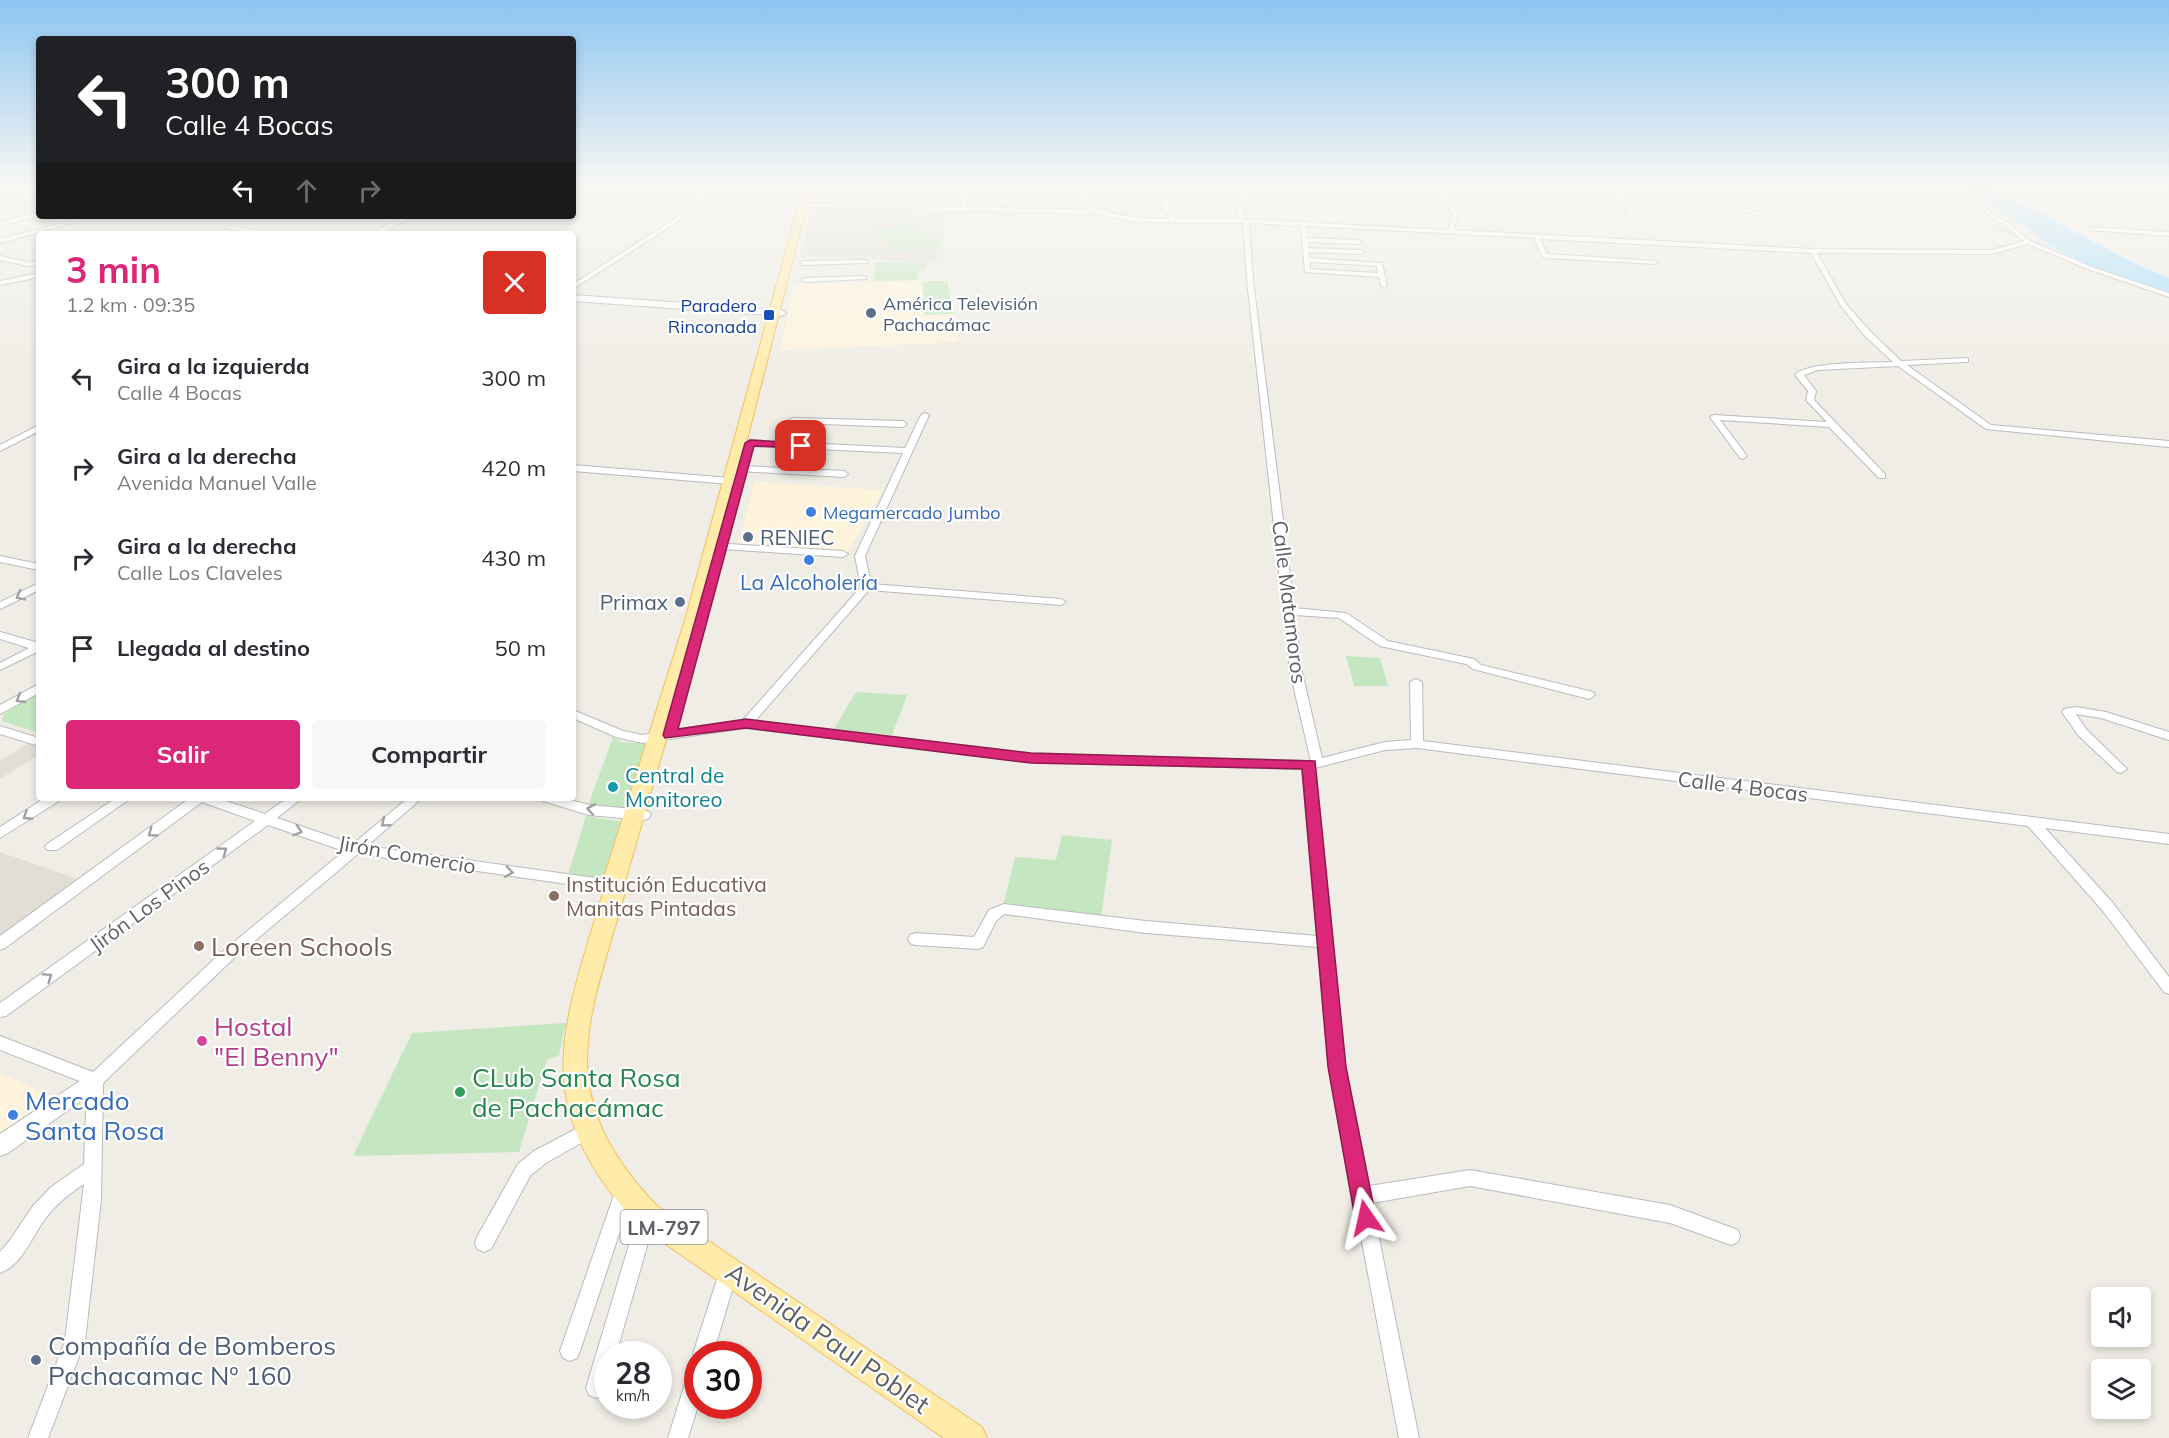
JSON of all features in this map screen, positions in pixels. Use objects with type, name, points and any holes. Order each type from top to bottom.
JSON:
[{"type":"main road","name":"LM-797","points":[[615,889],[623,883],[640,815],[717,546],[750,443],[793,255]]},
{"type":"main road","name":"LM-797","points":[[717,546],[730,481],[779,313]]},
{"type":"main road","name":"Avenida Paul Poblet","points":[[615,889],[581,1016],[575,1054],[577,1095],[589,1130],[624,1192],[647,1215],[971,1438]]},
{"type":"street","points":[[576,285],[621,255]]},
{"type":"street","name":"Calle Matamoros","points":[[1247,255],[1296,672],[1314,763],[1324,942],[1337,1067],[1409,1438]]},
{"type":"street","points":[[1306,255],[1307,271],[1382,275]]},
{"type":"street","points":[[1362,255],[1365,274]]},
{"type":"street","points":[[1545,255],[1655,262]]},
{"type":"street","points":[[1815,255],[1843,306],[1899,363],[1993,429],[2169,446]]},
{"type":"street","points":[[2059,255],[2169,295]]},
{"type":"street","points":[[0,258],[36,264]]},
{"type":"street","points":[[1306,260],[1380,264],[1384,286]]},
{"type":"street","points":[[836,279],[838,262]]},
{"type":"street","points":[[803,263],[865,262]]},
{"type":"street","points":[[0,283],[36,276]]},
{"type":"street","points":[[804,280],[864,278]]},
{"type":"street","points":[[576,298],[779,313]]},
{"type":"street","points":[[1882,476],[1810,400],[1812,391],[1800,374],[1817,368],[1965,360]]},
{"type":"street","points":[[866,586],[860,556],[925,415]]},
{"type":"street","points":[[1743,456],[1714,417],[1831,424]]},
{"type":"street","points":[[780,444],[793,420],[903,424]]},
{"type":"street","points":[[0,448],[36,430]]},
{"type":"street","points":[[1990,432],[2169,446]]},
{"type":"street","points":[[750,443],[908,451]]},
{"type":"street","points":[[576,468],[730,481]]},
{"type":"street","points":[[742,469],[844,474]]},
{"type":"street","points":[[717,546],[843,554]]},
{"type":"street","points":[[0,560],[36,566]]},
{"type":"street","points":[[866,586],[1061,602]]},
{"type":"street","points":[[746,724],[866,586]]},
{"type":"street","points":[[0,606],[36,588]]},
{"type":"street","points":[[1290,611],[1342,615],[1384,644],[1470,661],[1477,667],[1589,695]]},
{"type":"street","points":[[0,635],[36,646]]},
{"type":"street","points":[[0,667],[36,649]]},
{"type":"street","points":[[1416,682],[1417,744]]},
{"type":"street","points":[[0,710],[36,690]]},
{"type":"street","points":[[2121,769],[2082,732],[2068,712],[2075,710],[2092,712],[2169,736]]},
{"type":"street","name":"Calle 4 Bocas","points":[[576,715],[631,737],[642,739],[746,724],[1031,758],[1314,763],[1385,746],[1417,744],[2169,839]]},
{"type":"street","points":[[0,730],[36,741]]},
{"type":"street","points":[[0,833],[49,801]]},
{"type":"street","points":[[52,847],[121,801]]},
{"type":"street","points":[[0,944],[197,801]]},
{"type":"street","name":"Jirón Comercio","points":[[209,801],[354,849],[595,883],[615,889]]},
{"type":"street","name":"Jirón Los Pinos","points":[[0,1011],[293,801]]},
{"type":"street","points":[[0,1146],[94,1080],[227,956],[412,801]]},
{"type":"street","points":[[558,801],[589,810],[640,815]]},
{"type":"street","points":[[2032,822],[2108,906],[2169,988]]},
{"type":"street","points":[[915,939],[978,943],[991,917],[998,910],[1004,909],[1146,927],[1324,942]]},
{"type":"street","points":[[0,1043],[94,1080]]},
{"type":"street","points":[[38,1438],[75,1341],[92,1200],[94,1080]]},
{"type":"street","points":[[484,1244],[524,1170],[540,1157],[589,1130]]},
{"type":"street","points":[[0,1264],[18,1248],[39,1213],[59,1190],[93,1168]]},
{"type":"street","points":[[1361,1196],[1470,1178],[1670,1214],[1731,1236]]},
{"type":"street","points":[[570,1351],[624,1192]]},
{"type":"street","points":[[610,1341],[647,1215]]},
{"type":"street","points":[[708,1341],[729,1270]]},
{"type":"street","points":[[678,1438],[684,1419]]},
{"type":"shaded area","points":[[943,255],[943,263],[800,256]]},
{"type":"shaded area","points":[[949,280],[959,342],[780,350],[794,284]]},
{"type":"shaded area","points":[[754,482],[883,490],[848,552],[739,543]]},
{"type":"shaded area","points":[[27,744],[36,747],[36,757],[0,779],[0,761]]},
{"type":"shaded area","points":[[0,852],[78,879],[0,936]]},
{"type":"shaded area","name":"Mercado Santa Rosa","points":[[0,1073],[51,1096],[0,1133]]},
{"type":"green space","points":[[875,262],[927,263],[925,269],[919,270],[917,280],[874,281]]},
{"type":"green space","points":[[922,281],[948,281],[953,314],[924,315],[930,307],[924,304]]},
{"type":"green space","points":[[1346,656],[1380,658],[1388,686],[1354,686]]},
{"type":"green space","points":[[856,692],[907,695],[892,735],[834,729]]},
{"type":"green space","points":[[36,695],[36,732],[2,721],[3,715]]},
{"type":"green space","points":[[613,737],[621,742],[649,744],[629,806],[622,809],[589,803]]},
{"type":"green space","points":[[586,816],[624,822],[610,881],[567,878]]},
{"type":"green space","points":[[1062,835],[1112,840],[1101,917],[1003,906],[1015,857],[1056,860]]},
{"type":"green space","name":"CLub Santa Rosa de Pachacámac","points":[[566,1023],[559,1056],[547,1059],[519,1152],[353,1156],[412,1033]]},
{"type":"water","points":[[2069,255],[2119,255],[2169,278],[2169,293],[2091,266]]},
{"type":"place","name":"América Televisión Pachacámac","points":[[871,313]]},
{"type":"place","name":"Paradero Rinconada","points":[[769,315]]},
{"type":"place","name":"Megamercado Jumbo","points":[[811,512]]},
{"type":"place","name":"RENIEC","points":[[748,537]]},
{"type":"place","name":"La Alcoholería","points":[[809,560]]},
{"type":"place","name":"Primax","points":[[680,602]]},
{"type":"place","name":"Central de Monitoreo","points":[[613,787]]},
{"type":"place","name":"Institución Educativa Manitas Pintadas","points":[[554,896]]},
{"type":"place","name":"Loreen Schools","points":[[199,946]]},
{"type":"place","name":"Hostal \"El Benny\"","points":[[202,1041]]},
{"type":"place","name":"CLub Santa Rosa de Pachacámac","points":[[460,1092]]},
{"type":"place","name":"Mercado Santa Rosa","points":[[13,1115]]},
{"type":"place","name":"Compañía de Bomberos Pachacamac Nº 160","points":[[36,1360]]},
{"type":"route","points":[[801,446],[750,443],[670,735],[746,724],[1031,758],[1310,765],[1308,770],[1337,1067],[1366,1218]]}]
